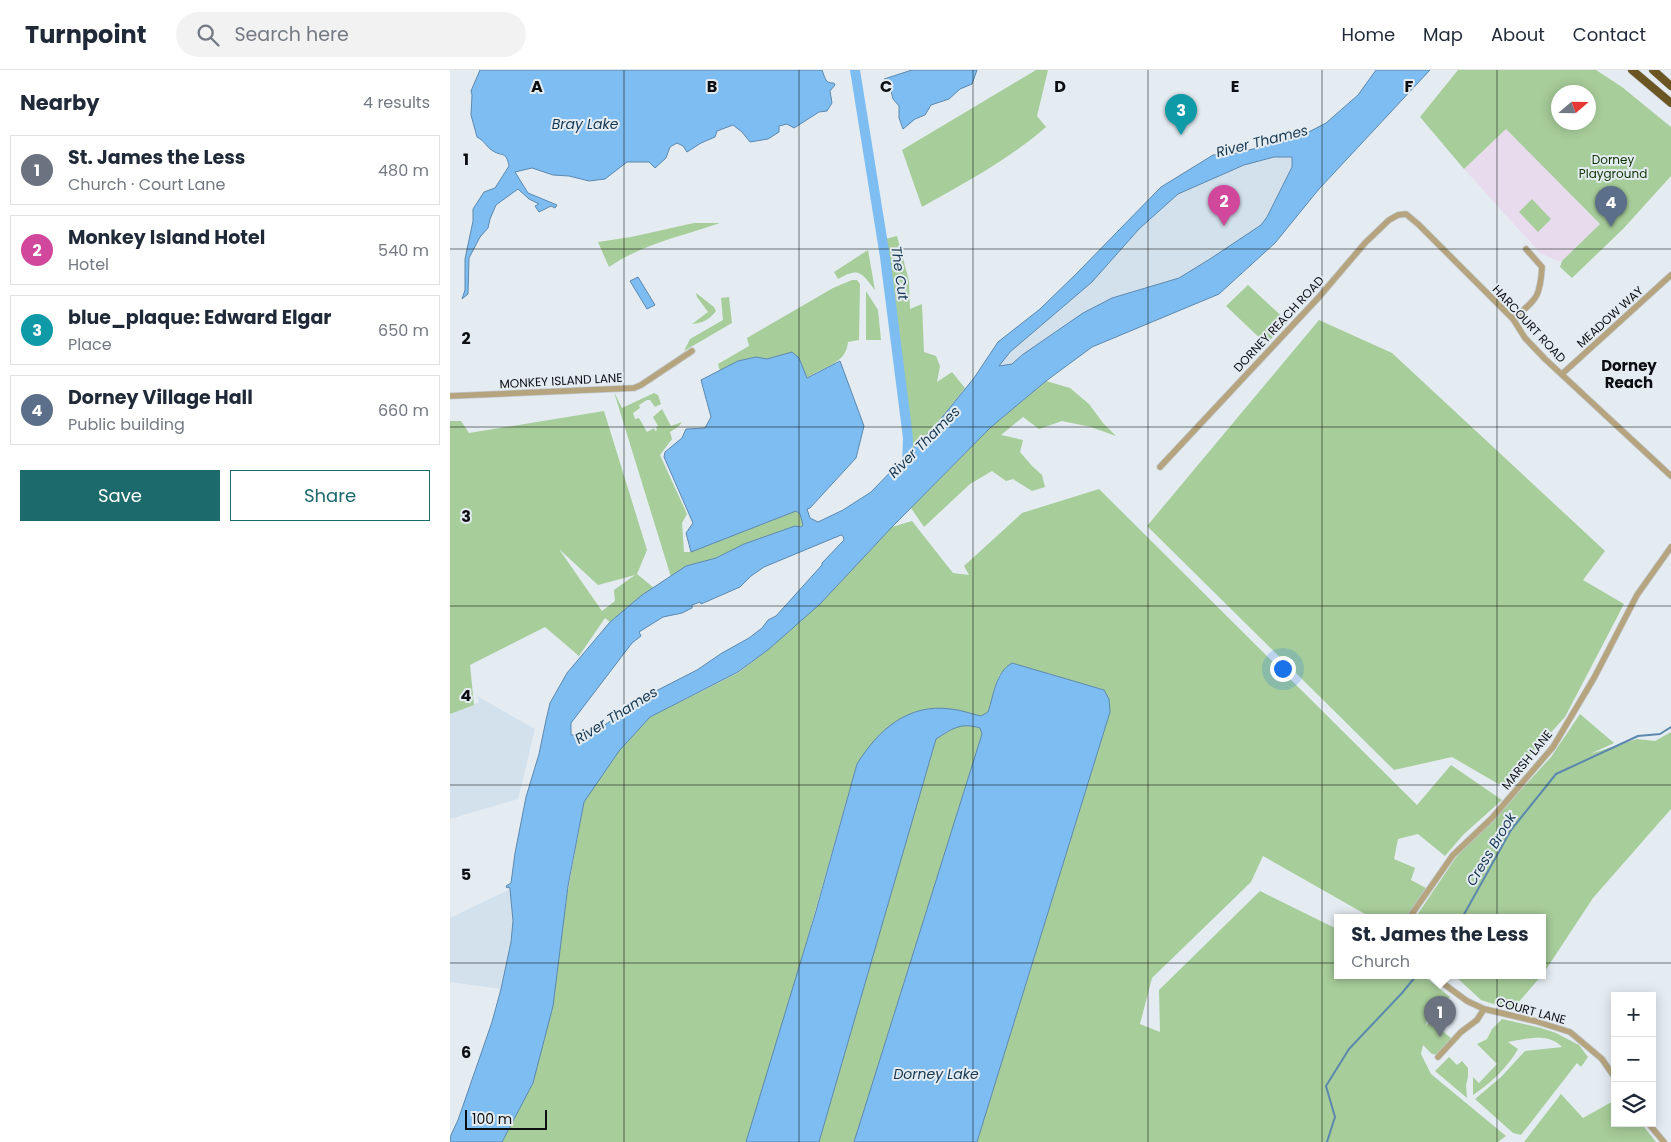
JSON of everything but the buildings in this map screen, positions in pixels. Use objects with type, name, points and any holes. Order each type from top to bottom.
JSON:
[{"type":"highway","points":[[1632,70],[1671,103]]},
{"type":"highway","points":[[1653,70],[1671,86]]},
{"type":"street","name":"DORNEY REACH ROAD","points":[[1160,467],[1312,304],[1365,243],[1398,215],[1406,214],[1418,224]]},
{"type":"street","name":"HARCOURT ROAD","points":[[1418,224],[1513,319],[1525,338],[1545,359],[1671,476]]},
{"type":"street","points":[[1513,319],[1541,296],[1542,268],[1526,249]]},
{"type":"street","name":"MEADOW WAY","points":[[1562,374],[1671,275]]},
{"type":"street","name":"MONKEY ISLAND LANE","points":[[450,396],[634,388],[692,351]]},
{"type":"street","name":"MARSH LANE","points":[[1412,914],[1453,855],[1492,818],[1553,747],[1594,678],[1637,595],[1671,547]]},
{"type":"street","name":"COURT LANE","points":[[1437,979],[1467,1001],[1484,1009],[1535,1021],[1570,1032],[1602,1059],[1611,1072]]},
{"type":"street","points":[[1438,1057],[1461,1032],[1477,1020],[1484,1009]]},
{"type":"street","points":[[1651,1127],[1664,1142]]},
{"type":"shaded area","points":[[1506,129],[1600,224],[1562,261],[1540,253],[1464,169]]},
{"type":"shaded area","points":[[1274,157],[1292,157],[1292,167],[1267,217],[1261,225],[1179,278],[1112,298],[1083,313],[1012,364],[999,367],[1010,352],[1092,282],[1139,229],[1178,194],[1244,165]]},
{"type":"shaded area","points":[[477,696],[535,729],[518,799],[450,819],[450,714],[479,702]]},
{"type":"shaded area","points":[[510,889],[513,921],[511,942],[501,989],[450,982],[450,918]]},
{"type":"green space","points":[[1036,70],[1048,70],[1037,116],[1046,127],[1017,150],[970,180],[922,207],[902,150]]},
{"type":"green space","name":"Dorney Playground","points":[[1458,70],[1596,70],[1622,87],[1671,127],[1671,176],[1623,229],[1572,278],[1560,267],[1562,261],[1600,224],[1506,129],[1464,169],[1420,117]]},
{"type":"green space","points":[[1532,199],[1551,219],[1538,232],[1519,212]]},
{"type":"green space","points":[[694,223],[720,223],[649,246],[609,267],[598,242],[631,237]]},
{"type":"green space","points":[[897,236],[909,281],[910,309],[922,304],[924,352],[936,356],[940,366],[937,382],[952,372],[965,388],[935,426],[913,449],[909,450],[907,448],[909,412],[888,249],[885,239]]},
{"type":"green space","points":[[868,250],[875,290],[863,275],[859,273],[851,273],[838,279],[834,272]]},
{"type":"green space","points":[[852,280],[857,280],[860,284],[859,340],[848,342],[843,356],[833,364],[807,378],[799,358],[792,352],[767,359],[756,357],[738,361],[720,371],[718,364],[749,346],[747,338],[833,288]]},
{"type":"green space","points":[[1248,285],[1288,322],[1266,344],[1226,306]]},
{"type":"green space","points":[[866,291],[878,310],[881,340],[866,340]]},
{"type":"green space","points":[[696,293],[714,307],[716,311],[711,317],[692,324],[708,312]]},
{"type":"green space","points":[[729,297],[732,323],[684,351],[690,339],[723,320],[721,298]]},
{"type":"green space","points":[[1319,320],[1392,353],[1605,551],[1583,580],[1624,604],[1565,717],[1517,770],[1507,789],[1452,757],[1394,770],[1147,526]]},
{"type":"green space","points":[[1046,381],[1070,388],[1089,404],[1103,423],[1116,436],[1091,427],[1062,421],[1039,429],[1023,417],[1001,435],[1023,440],[1020,452],[1042,475],[1045,487],[1032,491],[1013,479],[1006,481],[992,471],[970,484],[924,527],[911,508],[991,427]]},
{"type":"green space","points":[[614,392],[622,408],[654,393],[658,395],[661,404],[655,407],[650,400],[647,400],[639,405],[640,408],[633,413],[635,419],[639,418],[647,432],[654,428],[655,431],[657,430],[656,427],[658,426],[653,417],[662,409],[671,426],[682,422],[670,432],[672,439],[660,455],[687,514],[682,523],[684,552],[691,552],[796,511],[802,520],[802,526],[795,526],[744,544],[716,558],[686,566],[671,577]]},
{"type":"green space","points":[[604,411],[647,550],[637,574],[654,588],[642,595],[610,622],[605,618],[579,656],[545,627],[470,665],[474,705],[450,714],[450,421],[461,421],[469,433]],"holes":[[[559,549],[598,585],[635,575],[614,590],[615,601],[602,611]]]},
{"type":"green space","points":[[1099,489],[1417,805],[1451,765],[1502,800],[1463,835],[1445,856],[1418,834],[1398,839],[1394,859],[1415,868],[1411,880],[1426,888],[1410,914],[1365,914],[1263,856],[1251,882],[1152,978],[1140,1024],[1160,1032],[1159,990],[1260,891],[1334,928],[1334,979],[1428,979],[1450,997],[1427,1019],[1426,1026],[1430,1021],[1451,1038],[1438,1055],[1432,1054],[1423,1045],[1421,1054],[1431,1074],[1506,1136],[1498,1142],[977,1142],[1110,712],[1104,690],[1012,663],[999,675],[988,712],[982,716],[975,715],[857,764],[790,1000],[746,1142],[502,1142],[533,1083],[584,802],[619,751],[650,717],[738,673],[769,649],[820,604],[892,527],[912,521],[953,573],[969,575],[964,566],[1022,513]]},
{"type":"green space","points":[[1580,714],[1614,743],[1590,754],[1637,739],[1655,741],[1671,732],[1671,809],[1593,898],[1546,969],[1546,914],[1418,914],[1459,853],[1551,757]]},
{"type":"green space","points":[[960,725],[980,728],[982,734],[854,1142],[819,1142],[936,738]]},
{"type":"green space","points":[[1458,979],[1538,979],[1512,1010],[1481,1000]]},
{"type":"green space","points":[[1502,1019],[1556,1033],[1579,1045],[1588,1057],[1581,1067],[1577,1063],[1521,1135],[1513,1133],[1475,1099],[1501,1077],[1525,1051],[1562,1047],[1550,1039],[1544,1038],[1529,1038],[1508,1042],[1518,1049],[1514,1056],[1498,1074],[1473,1095],[1473,1077],[1479,1083],[1497,1064],[1477,1044],[1487,1039],[1492,1029]]},
{"type":"green space","points":[[1449,1057],[1457,1065],[1462,1061],[1468,1068],[1467,1098],[1435,1071]]},
{"type":"green space","points":[[1561,1094],[1583,1118],[1611,1102],[1611,1127],[1644,1127],[1656,1142],[1524,1142]]},
{"type":"water","name":"Bray Lake","points":[[480,70],[822,70],[827,81],[835,85],[830,91],[832,103],[827,111],[819,112],[794,128],[787,124],[779,126],[779,132],[768,139],[750,142],[733,125],[717,131],[715,137],[687,152],[683,146],[677,143],[670,147],[666,158],[655,168],[649,162],[627,162],[605,179],[589,181],[569,176],[553,175],[532,168],[515,172],[528,193],[557,205],[555,208],[551,206],[539,212],[535,206],[539,204],[529,199],[518,189],[496,205],[488,228],[480,237],[469,258],[468,294],[462,299],[465,290],[465,259],[473,221],[473,209],[484,192],[495,188],[509,166],[504,155],[496,153],[477,137],[471,115],[471,91]]},
{"type":"water","points":[[912,70],[977,70],[972,84],[960,89],[949,99],[931,105],[925,115],[915,119],[903,129],[899,118],[899,106],[893,99],[890,87],[884,79]]},
{"type":"water","name":"River Thames","points":[[1376,70],[1430,70],[1319,189],[1275,243],[1219,294],[1092,347],[1046,381],[991,427],[892,527],[820,604],[769,649],[738,672],[650,717],[619,751],[584,802],[568,886],[553,1006],[533,1083],[502,1142],[450,1142],[492,1022],[501,989],[511,942],[513,921],[510,889],[506,886],[511,883],[526,797],[539,754],[550,703],[567,673],[610,622],[642,595],[686,566],[716,558],[744,544],[795,526],[801,527],[803,525],[800,514],[796,511],[691,552],[686,533],[693,523],[664,457],[665,452],[682,438],[686,429],[705,428],[711,417],[701,380],[738,361],[756,357],[767,359],[792,352],[799,358],[807,378],[840,361],[864,426],[856,458],[807,509],[810,518],[818,522],[843,510],[871,492],[935,426],[974,378],[998,342],[1040,309],[1161,187],[1213,155],[1237,153],[1303,135],[1326,123],[1358,95]],"holes":[[[1274,157],[1292,157],[1292,167],[1267,217],[1261,225],[1179,278],[1112,298],[1083,313],[1012,364],[999,366],[1010,352],[1092,282],[1139,229],[1178,194],[1244,165]],[[841,535],[844,540],[822,565],[776,616],[768,620],[762,628],[749,638],[697,670],[648,695],[593,733],[571,735],[571,723],[632,643],[641,636],[639,632],[663,617],[682,613],[692,608],[692,605],[700,602],[701,604],[740,587],[764,567]]]},
{"type":"water","points":[[638,277],[655,305],[647,309],[630,281]]},
{"type":"water","name":"Dorney Lake","points":[[1012,663],[1104,690],[1109,699],[1110,712],[977,1142],[854,1142],[982,734],[980,728],[962,726],[936,739],[819,1142],[746,1142],[816,911],[857,764],[874,740],[896,721],[908,715],[921,710],[935,708],[981,716],[988,712],[999,678],[1006,667]]},
{"type":"waterway","name":"The Cut","points":[[855,70],[885,257],[908,438],[907,468]]},
{"type":"waterway","name":"Cress Brook","points":[[1464,914],[1511,830],[1556,774],[1638,736],[1660,734],[1671,727]]},
{"type":"waterway","name":"Cress Brook","points":[[1327,1142],[1335,1117],[1326,1086],[1349,1049],[1414,979]]},
{"type":"place","name":"blue_plaque: Edward Elgar","points":[[1181,135]]},
{"type":"place","name":"Monkey Island Hotel","points":[[1224,226]]},
{"type":"place","name":"Dorney Village Hall","points":[[1611,227]]},
{"type":"place","name":"St. James the Less","points":[[1440,1037]]},
{"type":"district","name":"Dorney Reach","points":[[1629,374]]}]
